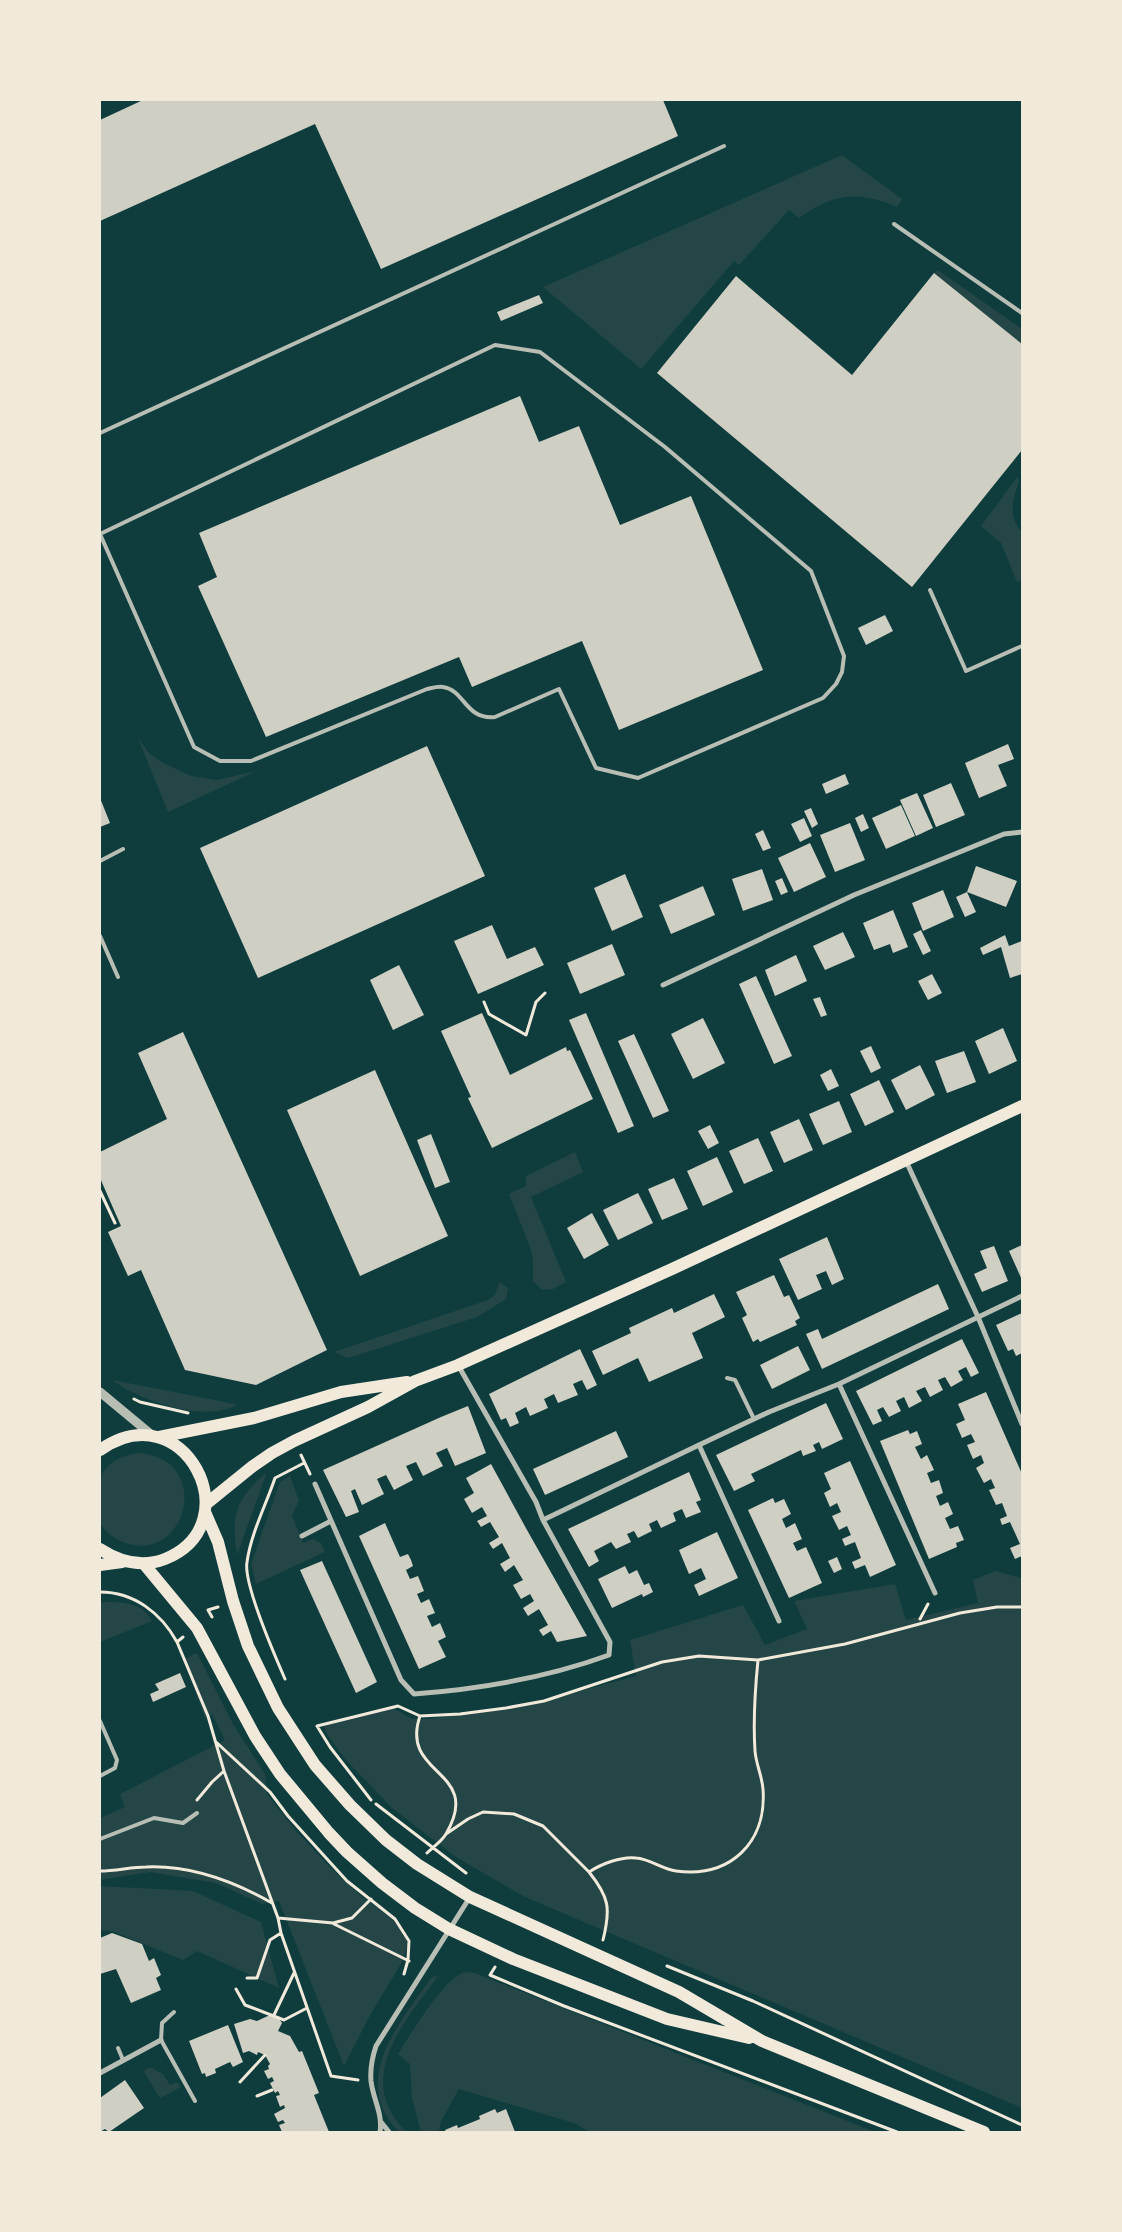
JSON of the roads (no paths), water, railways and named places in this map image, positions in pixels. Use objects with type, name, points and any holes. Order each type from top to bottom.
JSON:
[{"type":"main road","points":[[100,1565],[124,1561],[144,1564],[158,1561],[183,1548],[193,1538],[205,1508],[253,1466],[294,1441],[368,1407],[415,1381],[458,1365],[906,1161],[1022,1106]]},
{"type":"main road","points":[[100,1450],[119,1438],[142,1435],[156,1436],[254,1418],[341,1392],[415,1381]]},
{"type":"main road","points":[[156,1436],[172,1442],[184,1451],[194,1462],[201,1475],[205,1489],[205,1508],[218,1542],[232,1601],[248,1646],[266,1685],[292,1731],[315,1765],[350,1805],[386,1840],[417,1864],[470,1897],[679,1992],[762,2040],[984,2132]]},
{"type":"main road","points":[[100,1548],[124,1561]]},
{"type":"main road","points":[[144,1564],[197,1628],[256,1736],[280,1774],[329,1833],[382,1883],[448,1930],[513,1959],[667,2019],[762,2040]]},
{"type":"street","points":[[662,985],[854,895],[1004,834],[1022,832]]},
{"type":"street","points":[[906,1161],[978,1317],[1022,1424]]},
{"type":"street","points":[[543,1520],[754,1419],[839,1384],[1022,1296]]},
{"type":"street","points":[[315,1484],[401,1680],[414,1694],[485,1687],[572,1668],[609,1656],[610,1642],[543,1520],[536,1502],[458,1365]]},
{"type":"street","points":[[839,1384],[935,1593]]},
{"type":"street","points":[[100,1392],[156,1436]]},
{"type":"street","points":[[699,1445],[779,1620]]},
{"type":"street","points":[[302,1536],[331,1521]]},
{"type":"street","points":[[380,2132],[381,2122],[371,2082],[370,2065],[376,2046],[470,1897]]},
{"type":"street","points":[[100,2073],[161,2040]]},
{"type":"street","points":[[381,2122],[389,2132]]},
{"type":"lane","points":[[100,433],[724,146]]},
{"type":"lane","points":[[894,224],[1022,313]]},
{"type":"lane","points":[[495,344],[540,352],[665,446],[811,571],[844,656],[842,672],[836,684],[823,698],[638,778],[596,768],[560,689],[496,717],[485,718],[473,712],[453,690],[442,686],[427,689],[251,762],[220,761],[194,746],[100,534],[495,344]]},
{"type":"lane","points":[[930,590],[966,671],[1022,646]]},
{"type":"lane","points":[[100,861],[123,850]]},
{"type":"lane","points":[[100,936],[118,978]]},
{"type":"lane","points":[[726,1378],[735,1380],[754,1419]]},
{"type":"lane","points":[[100,1721],[117,1760],[115,1768],[100,1776]]},
{"type":"lane","points":[[100,1839],[154,1818],[183,1822],[197,1813]]},
{"type":"lane","points":[[174,2012],[162,2023],[161,2040],[195,2101]]},
{"type":"lane","points":[[118,2048],[123,2060]]}]
